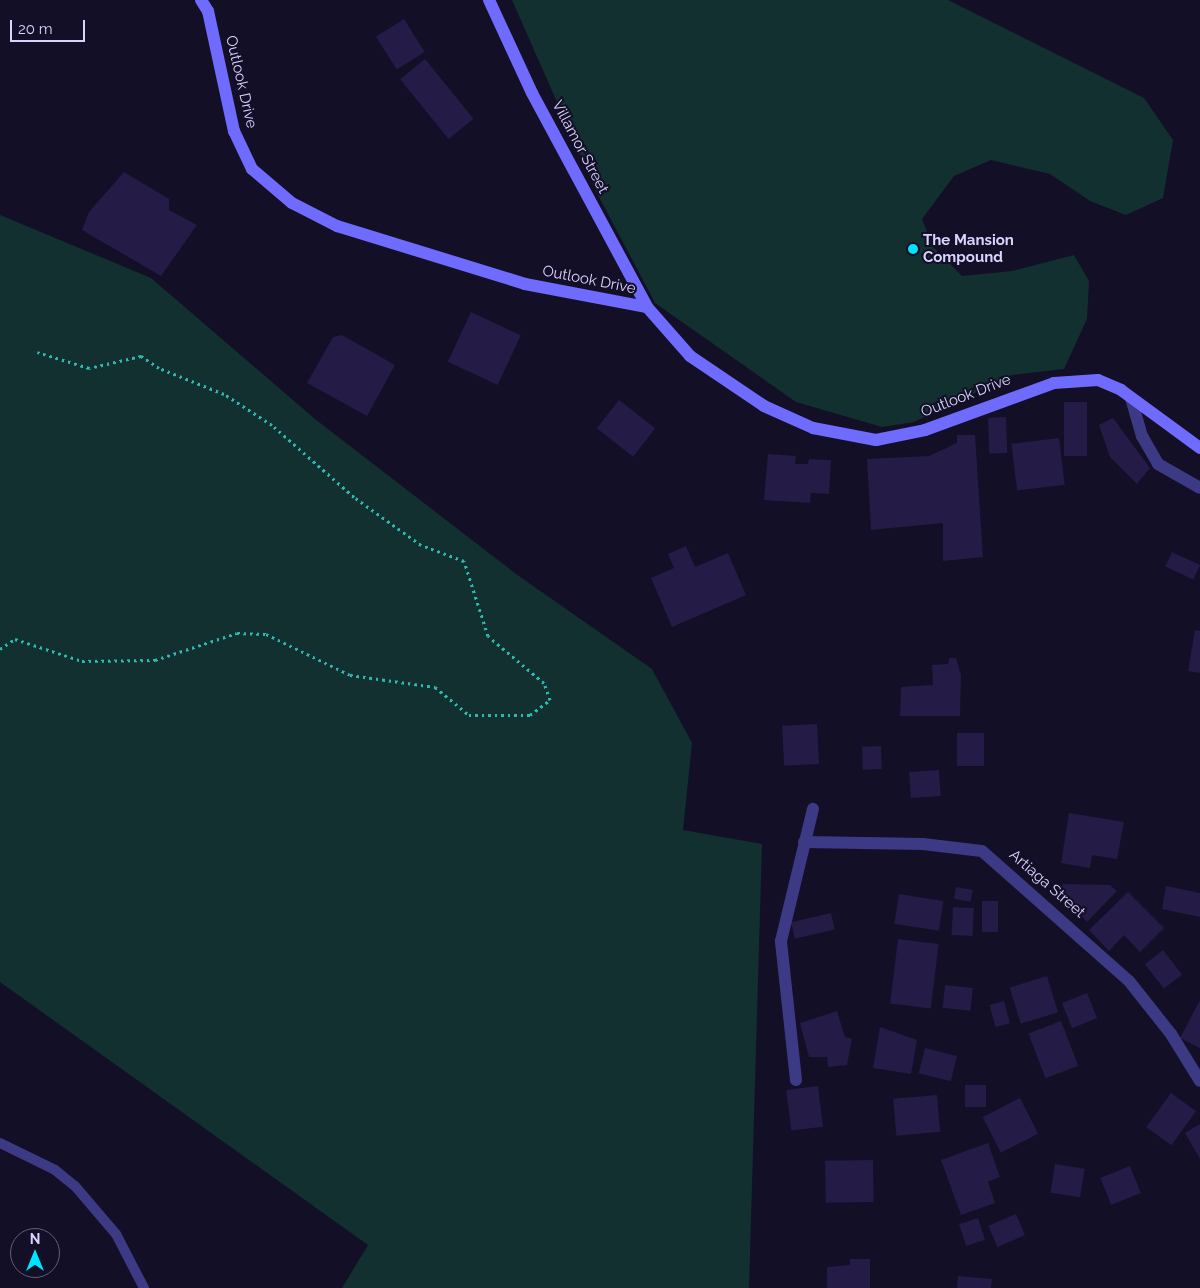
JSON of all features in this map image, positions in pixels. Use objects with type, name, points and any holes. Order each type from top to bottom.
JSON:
[{"type":"street","name":"Outlook Drive","points":[[201,0],[208,11],[234,131],[252,169],[292,203],[337,226],[526,284],[647,307],[690,356],[764,406],[822,430],[876,440],[925,430],[1054,383],[1098,380],[1131,398],[1200,448]]},
{"type":"street","name":"Villamor Street","points":[[489,0],[532,92],[647,307]]},
{"type":"street","points":[[1131,398],[1142,436],[1158,464],[1200,488]]},
{"type":"street","points":[[796,1080],[781,941],[813,808]]},
{"type":"street","name":"Artiaga Street","points":[[804,842],[923,844],[982,852],[1129,981],[1171,1034],[1200,1081]]},
{"type":"lane","points":[[0,1143],[54,1170],[75,1186],[116,1234],[144,1288]]},
{"type":"path","points":[[0,649],[15,639],[82,661],[155,660],[237,633],[266,634],[350,675],[435,687],[469,715],[530,715],[550,700],[544,682],[488,636],[464,561],[406,534],[354,497],[272,425],[224,394],[159,368],[142,356],[89,368],[37,352]]},
{"type":"green space","name":"The Mansion Compound","points":[[512,0],[948,0],[1144,98],[1173,140],[1163,198],[1126,215],[1090,201],[1050,174],[991,160],[954,176],[922,219],[933,247],[962,276],[1012,271],[1074,255],[1089,281],[1087,319],[1064,369],[1012,375],[914,422],[882,427],[796,402],[655,303],[598,195]]},
{"type":"green space","points":[[0,215],[151,278],[315,419],[516,574],[652,669],[692,743],[683,830],[762,844],[749,1288],[342,1288],[368,1245],[0,982]]},
{"type":"building","points":[[404,19],[425,52],[397,70],[376,36]]},
{"type":"building","points":[[425,59],[473,119],[449,139],[400,79]]},
{"type":"building","points":[[124,172],[169,199],[169,210],[197,225],[161,276],[82,230],[89,212]]},
{"type":"building","points":[[471,312],[521,335],[498,385],[448,362]]},
{"type":"building","points":[[342,335],[395,365],[367,416],[307,383],[333,337]]},
{"type":"building","points":[[619,400],[655,428],[633,457],[597,428]]},
{"type":"building","points":[[1064,402],[1087,402],[1087,456],[1064,456]]},
{"type":"building","points":[[1006,417],[1007,453],[989,454],[988,418]]},
{"type":"building","points":[[1113,418],[1150,468],[1137,484],[1110,457],[1099,425]]},
{"type":"building","points":[[957,435],[975,435],[983,557],[943,561],[943,523],[871,530],[867,459],[929,456],[957,443]]},
{"type":"building","points":[[1059,438],[1065,485],[1017,490],[1011,444]]},
{"type":"building","points":[[768,454],[796,456],[795,464],[808,464],[809,459],[831,460],[829,494],[811,493],[810,503],[764,500]]},
{"type":"building","points":[[686,546],[695,567],[728,553],[746,595],[672,627],[651,578],[674,568],[668,554]]},
{"type":"building","points":[[1172,552],[1200,565],[1193,580],[1165,567]]},
{"type":"building","points":[[1195,630],[1200,631],[1200,673],[1188,671]]},
{"type":"building","points":[[949,658],[956,658],[961,675],[960,716],[900,716],[901,687],[933,685],[932,665],[948,664]]},
{"type":"building","points":[[817,724],[819,764],[784,766],[782,726]]},
{"type":"building","points":[[957,733],[984,733],[984,766],[957,766]]},
{"type":"building","points":[[881,746],[882,769],[863,770],[862,747]]},
{"type":"building","points":[[939,770],[941,796],[911,798],[909,772]]},
{"type":"building","points":[[1069,813],[1124,822],[1117,859],[1092,855],[1090,868],[1061,863]]},
{"type":"building","points":[[1063,884],[1110,885],[1117,891],[1087,922],[1059,891]]},
{"type":"building","points":[[1166,886],[1200,893],[1200,917],[1162,909]]},
{"type":"building","points":[[956,887],[973,890],[971,902],[954,899]]},
{"type":"building","points":[[1128,892],[1164,928],[1140,952],[1124,935],[1109,951],[1089,930]]},
{"type":"building","points":[[899,894],[943,901],[939,931],[894,924]]},
{"type":"building","points":[[982,901],[998,901],[998,932],[982,932]]},
{"type":"building","points":[[953,907],[974,908],[973,936],[952,935]]},
{"type":"building","points":[[831,913],[835,930],[795,939],[791,922]]},
{"type":"building","points":[[898,939],[939,944],[931,1009],[890,1004]]},
{"type":"building","points":[[1163,950],[1182,974],[1164,989],[1145,964]]},
{"type":"building","points":[[1047,976],[1058,1012],[1021,1024],[1010,987]]},
{"type":"building","points":[[945,985],[973,988],[970,1011],[943,1008]]},
{"type":"building","points":[[1087,993],[1097,1018],[1072,1028],[1062,1003]]},
{"type":"building","points":[[1200,1000],[1200,1048],[1180,1038]]},
{"type":"building","points":[[1004,1001],[1010,1023],[995,1027],[990,1005]]},
{"type":"building","points":[[837,1011],[845,1037],[852,1039],[847,1065],[828,1067],[827,1057],[809,1057],[800,1023]]},
{"type":"building","points":[[1061,1021],[1078,1066],[1046,1078],[1028,1034]]},
{"type":"building","points":[[880,1027],[917,1040],[911,1074],[873,1068]]},
{"type":"building","points":[[925,1048],[957,1056],[951,1081],[919,1073]]},
{"type":"building","points":[[965,1085],[986,1085],[986,1107],[965,1107]]},
{"type":"building","points":[[818,1086],[823,1127],[791,1131],[786,1090]]},
{"type":"building","points":[[1171,1093],[1196,1111],[1171,1145],[1146,1127]]},
{"type":"building","points":[[937,1095],[940,1132],[896,1136],[893,1099]]},
{"type":"building","points":[[1020,1098],[1038,1134],[1001,1153],[983,1117]]},
{"type":"building","points":[[1200,1124],[1200,1159],[1185,1133]]},
{"type":"building","points":[[988,1143],[1000,1177],[988,1182],[995,1203],[961,1215],[941,1160]]},
{"type":"building","points":[[873,1160],[874,1202],[826,1203],[825,1161]]},
{"type":"building","points":[[1055,1164],[1085,1169],[1080,1197],[1050,1193]]},
{"type":"building","points":[[1130,1166],[1141,1193],[1111,1205],[1100,1178]]},
{"type":"building","points":[[1016,1214],[1025,1235],[997,1247],[988,1226]]},
{"type":"building","points":[[978,1218],[985,1240],[966,1246],[959,1224]]},
{"type":"building","points":[[850,1259],[870,1259],[870,1288],[827,1288],[827,1267],[850,1265]]},
{"type":"building","points":[[958,1276],[992,1279],[991,1288],[957,1288]]},
{"type":"place","name":"The Mansion Compound","points":[[913,249]]}]
